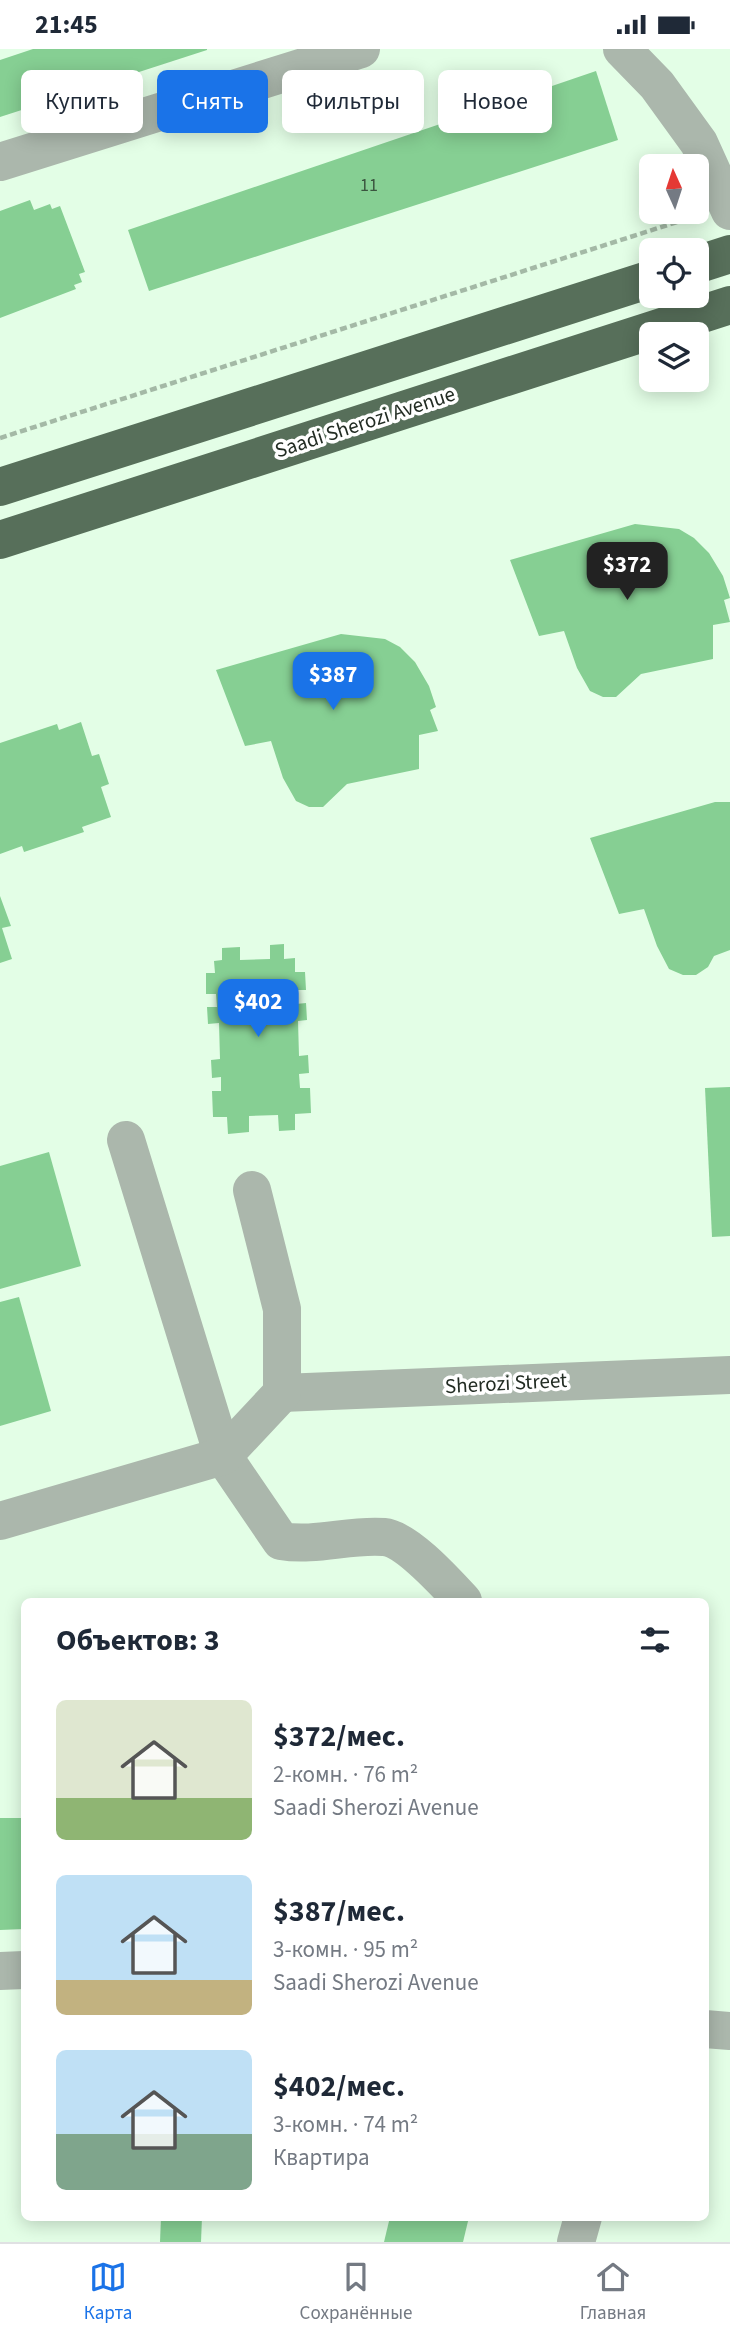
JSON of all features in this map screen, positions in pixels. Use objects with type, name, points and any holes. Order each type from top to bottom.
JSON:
[{"type":"highway","points":[[709,261],[730,254]]},
{"type":"highway","points":[[0,487],[639,283]]},
{"type":"highway","name":"Saadi Sherozi Avenue","points":[[0,540],[730,305]]},
{"type":"street","points":[[0,162],[361,49]]},
{"type":"street","points":[[622,49],[657,85],[699,143],[729,208]]},
{"type":"street","points":[[126,1140],[223,1456],[281,1541],[299,1544],[387,1537],[426,1562],[460,1598]]},
{"type":"street","points":[[0,1521],[223,1456],[282,1393],[282,1309],[253,1190]]},
{"type":"street","name":"Sherozi Street","points":[[282,1393],[730,1374]]},
{"type":"street","points":[[0,1971],[21,1970]]},
{"type":"street","points":[[709,2029],[730,2031]]},
{"type":"street","points":[[576,2242],[582,2221]]},
{"type":"path","points":[[0,438],[729,208]]},
{"type":"building","points":[[33,49],[207,49],[143,71],[21,70],[21,110],[0,117],[0,60]]},
{"type":"building","points":[[596,71],[618,140],[149,291],[128,230],[414,133],[424,133],[424,129],[438,125],[438,133],[552,133],[552,86]]},
{"type":"building","points":[[30,200],[34,210],[50,204],[52,209],[60,206],[85,272],[79,274],[82,282],[74,285],[76,289],[0,318],[0,211]]},
{"type":"building","points":[[635,524],[679,529],[694,538],[709,553],[723,576],[730,598],[724,600],[730,622],[713,625],[713,659],[641,674],[616,697],[603,697],[590,691],[577,668],[564,631],[539,636],[510,560]]},
{"type":"building","points":[[341,634],[385,639],[400,647],[415,662],[429,686],[436,707],[430,710],[438,731],[419,735],[419,769],[347,784],[323,807],[309,807],[296,801],[283,778],[271,741],[245,746],[216,670]]},
{"type":"building","points":[[81,722],[92,756],[99,754],[109,784],[101,787],[111,817],[82,827],[84,832],[24,852],[22,846],[0,854],[0,743],[57,724],[59,730]]},
{"type":"building","points":[[715,802],[730,802],[730,950],[714,956],[708,967],[696,975],[683,975],[669,969],[657,946],[644,909],[619,914],[590,838]]},
{"type":"building","points":[[0,896],[11,926],[2,928],[12,959],[0,963]]},
{"type":"building","points":[[284,944],[284,959],[295,958],[295,972],[305,972],[306,990],[296,990],[296,1004],[306,1003],[307,1020],[298,1021],[299,1056],[308,1055],[309,1073],[299,1074],[300,1088],[310,1088],[311,1113],[295,1114],[295,1130],[279,1131],[278,1115],[249,1116],[249,1132],[228,1134],[227,1117],[213,1117],[212,1091],[221,1091],[221,1077],[212,1078],[211,1060],[220,1059],[219,1023],[208,1024],[207,1007],[217,1007],[216,994],[206,994],[206,973],[215,973],[214,961],[222,960],[222,948],[240,947],[240,960],[270,959],[270,945]]},
{"type":"building","points":[[730,1087],[730,1236],[712,1237],[705,1088]]},
{"type":"building","points":[[49,1152],[81,1266],[0,1289],[0,1166]]},
{"type":"building","points":[[19,1297],[51,1411],[0,1426],[0,1302]]},
{"type":"building","points":[[0,1818],[21,1818],[21,1929],[0,1930]]},
{"type":"building","points":[[161,2221],[202,2221],[201,2242],[160,2242]]},
{"type":"building","points":[[389,2221],[468,2221],[463,2242],[384,2242]]}]
